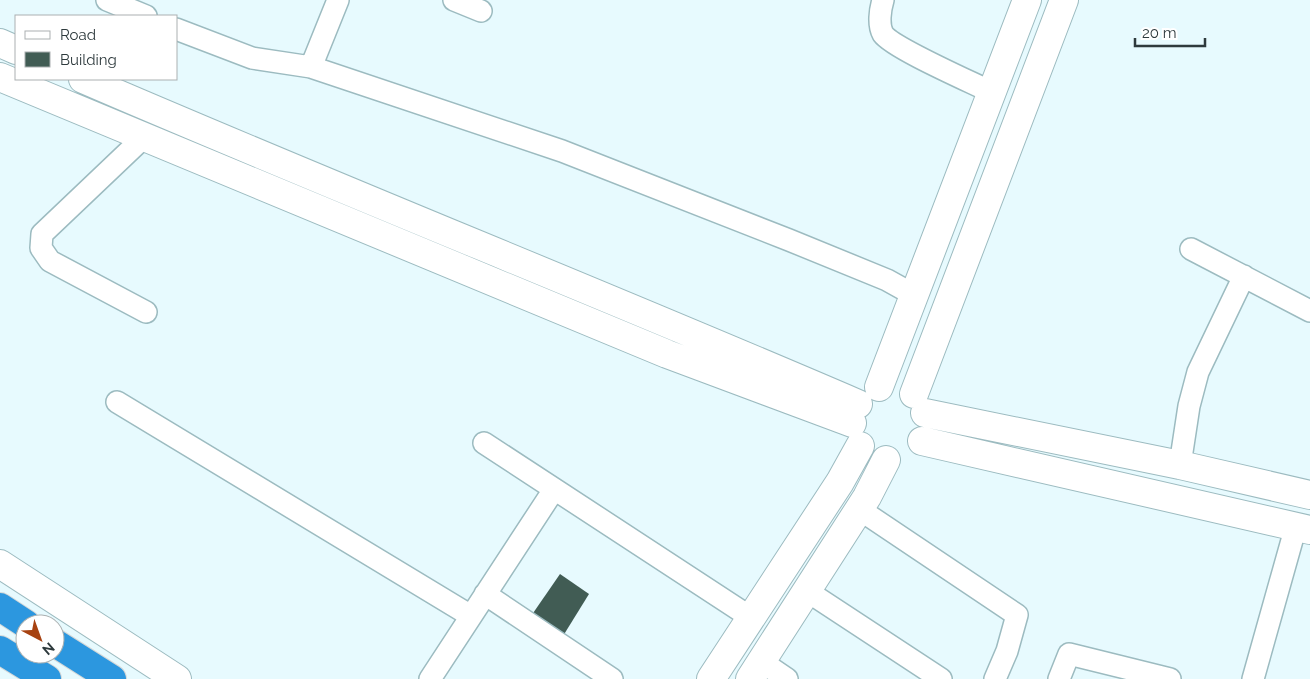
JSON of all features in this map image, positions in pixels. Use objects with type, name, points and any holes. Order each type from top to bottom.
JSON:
[{"type":"highway","points":[[0,607],[15,617]]},
{"type":"highway","points":[[65,648],[112,679]]},
{"type":"highway","points":[[0,650],[47,679]]},
{"type":"street","points":[[107,0],[144,15]]},
{"type":"street","points":[[311,67],[338,0]]},
{"type":"street","points":[[454,0],[481,11]]},
{"type":"street","points":[[883,0],[880,24],[884,34],[898,46],[991,92]]},
{"type":"street","points":[[711,679],[840,482],[862,415],[914,295],[1027,0]]},
{"type":"street","points":[[862,415],[872,456],[886,460],[900,458],[913,452],[922,441],[926,427],[919,403],[1064,0]]},
{"type":"street","points":[[178,30],[252,58],[311,67],[562,151],[878,276],[914,295]]},
{"type":"street","points":[[0,43],[15,50]]},
{"type":"street","points":[[0,76],[667,354],[862,415]]},
{"type":"street","points":[[84,80],[276,162],[659,319],[862,415]]},
{"type":"street","points":[[144,137],[42,234],[41,248],[50,261],[146,312]]},
{"type":"street","points":[[1191,248],[1310,311]]},
{"type":"street","points":[[1180,465],[1189,406],[1198,372],[1244,276]]},
{"type":"street","points":[[862,415],[897,386],[919,403],[1310,495]]},
{"type":"street","points":[[117,402],[471,616]]},
{"type":"street","points":[[922,441],[1303,528],[1253,679]]},
{"type":"street","points":[[484,443],[554,491],[750,617]]},
{"type":"street","points":[[787,679],[756,670],[860,509],[886,460]]},
{"type":"street","points":[[430,679],[554,491]]},
{"type":"street","points":[[860,509],[1016,615],[1007,651],[995,679]]},
{"type":"street","points":[[0,564],[177,679]]},
{"type":"street","points":[[807,591],[941,679]]},
{"type":"street","points":[[485,594],[612,679]]},
{"type":"street","points":[[1059,679],[1070,654],[1170,679]]},
{"type":"building","points":[[560,574],[589,594],[563,636],[529,619]]}]
